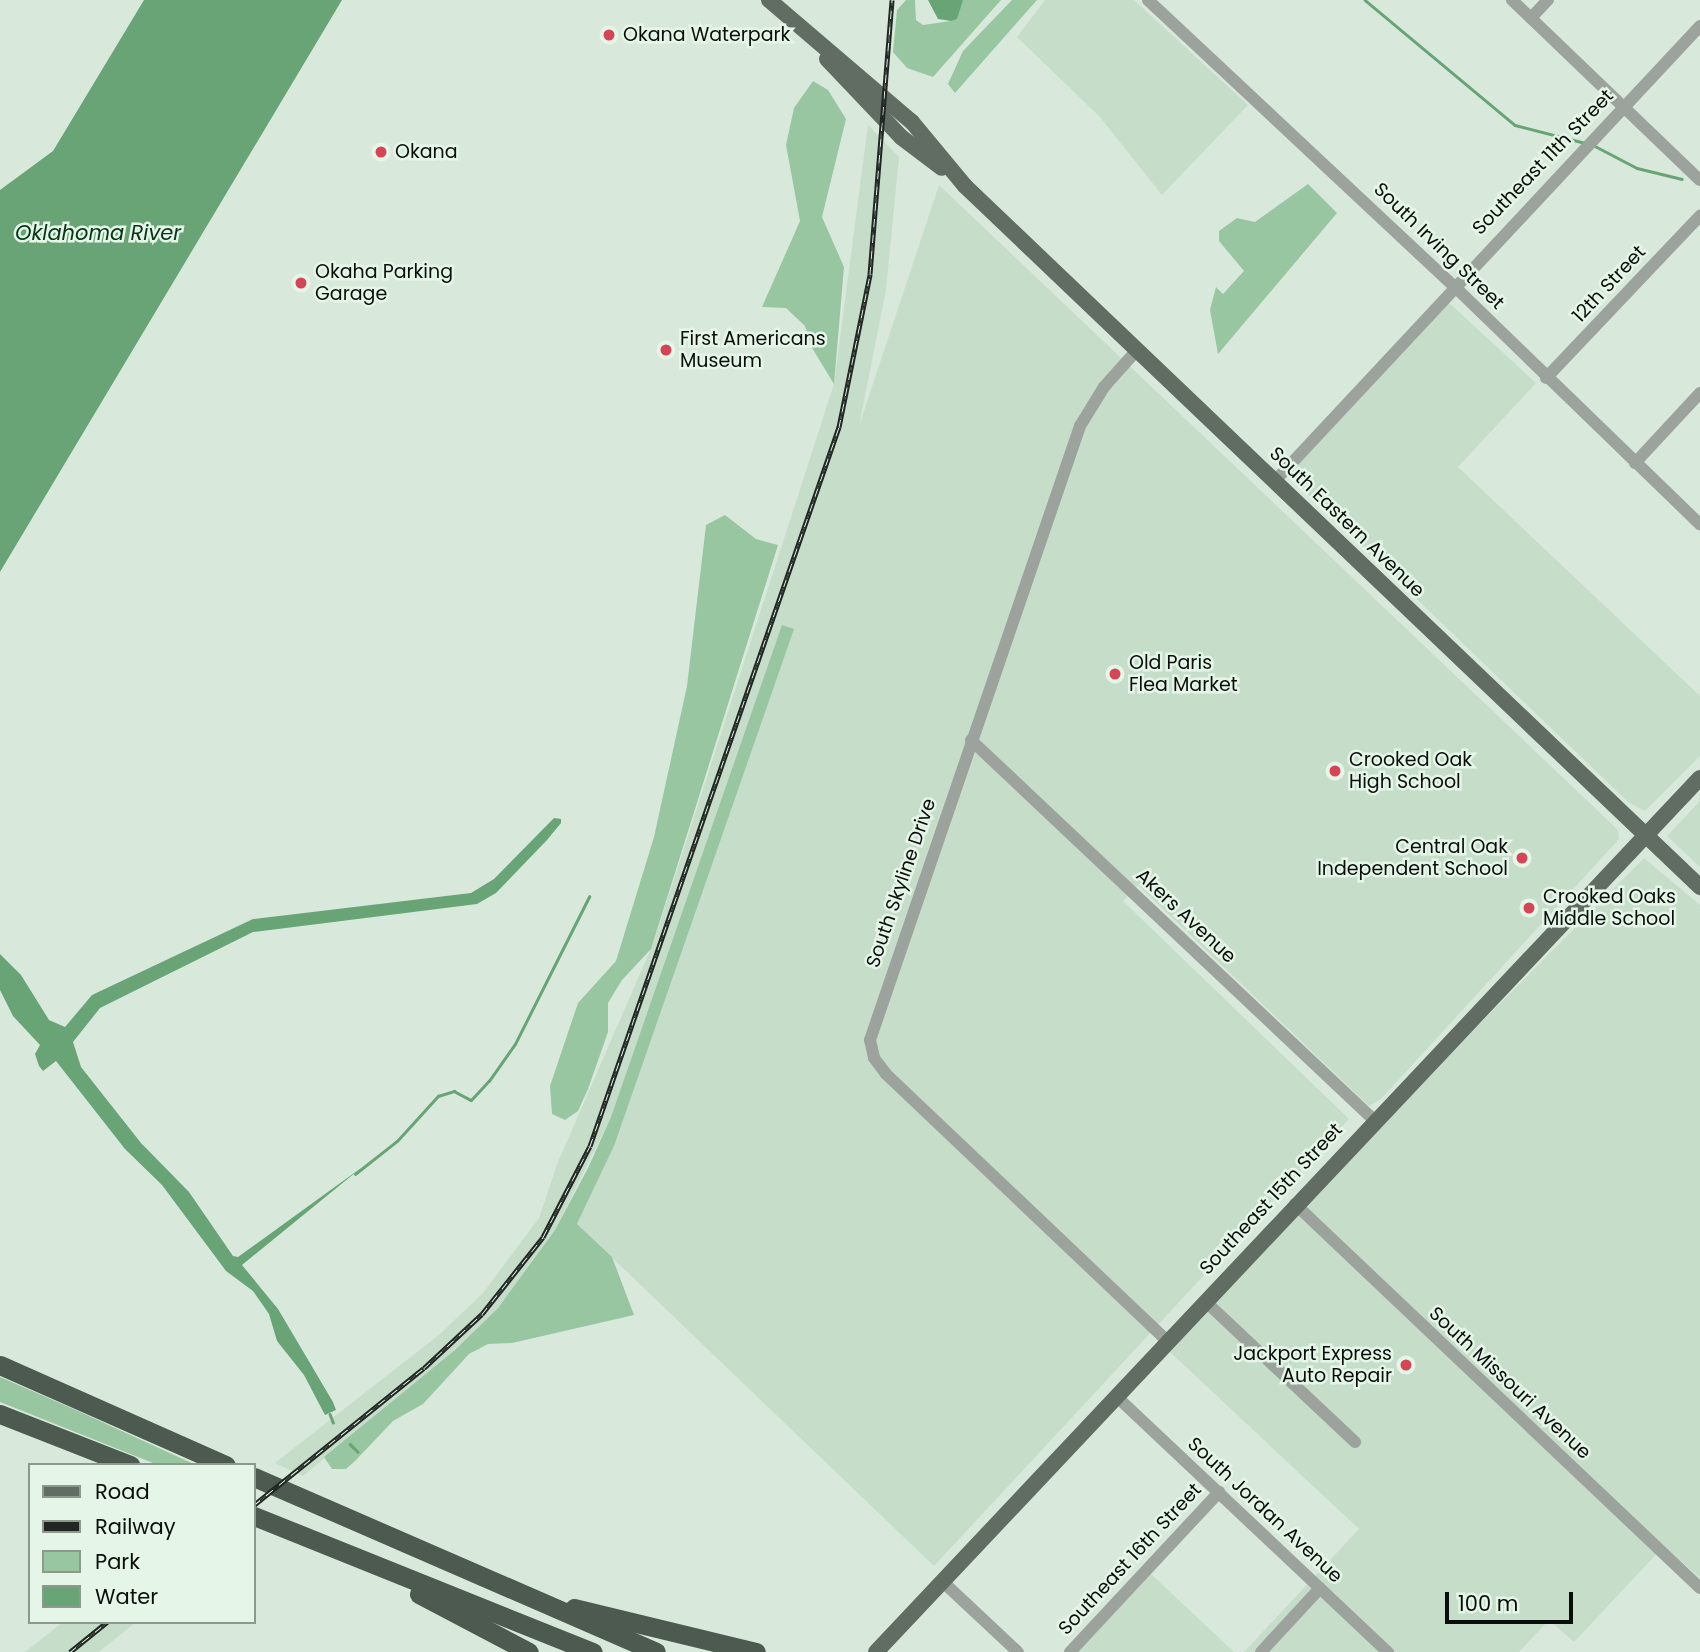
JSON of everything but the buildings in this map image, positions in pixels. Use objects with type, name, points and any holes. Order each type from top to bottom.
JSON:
[{"type":"highway","points":[[0,1364],[224,1463]]},
{"type":"highway","points":[[0,1414],[125,1463]]},
{"type":"highway","points":[[256,1478],[522,1596],[656,1652]]},
{"type":"highway","points":[[256,1517],[593,1652]]},
{"type":"highway","points":[[348,1554],[528,1652]]},
{"type":"highway","points":[[522,1596],[756,1652]]},
{"type":"main road","name":"South Eastern Avenue","points":[[769,0],[807,36],[912,122],[965,186],[1700,887]]},
{"type":"main road","name":"Southeast 15th Street","points":[[876,1652],[1700,778]]},
{"type":"street","name":"South Irving Street","points":[[1148,0],[1453,285],[1546,378],[1700,524]]},
{"type":"street","points":[[1512,0],[1700,180]]},
{"type":"street","points":[[1531,18],[1548,0]]},
{"type":"street","name":"Southeast 11th Street","points":[[1274,481],[1453,285],[1700,26]]},
{"type":"street","name":"12th Street","points":[[1546,378],[1700,216]]},
{"type":"street","name":"South Skyline Drive","points":[[1137,350],[1100,391],[1080,426],[874,1020],[872,1052],[886,1074],[1167,1341]]},
{"type":"street","points":[[1635,463],[1700,393]]},
{"type":"street","name":"Akers Avenue","points":[[971,740],[1374,1121]]},
{"type":"street","name":"South Missouri Avenue","points":[[1295,1205],[1700,1588]]},
{"type":"street","points":[[1205,1301],[1355,1442]]},
{"type":"street","name":"South Jordan Avenue","points":[[1116,1396],[1388,1652]]},
{"type":"street","name":"Southeast 16th Street","points":[[1070,1652],[1219,1492]]},
{"type":"street","points":[[942,1581],[1018,1652]]},
{"type":"street","points":[[1261,1652],[1320,1588]]},
{"type":"shaded area","points":[[1045,0],[1134,0],[1248,105],[1162,195],[1100,117],[1017,37]]},
{"type":"shaded area","points":[[868,125],[899,157],[886,290],[859,426],[939,185],[1618,830],[1619,839],[1381,1099],[1369,1106],[1138,885],[1123,901],[1349,1119],[934,1566],[577,1224],[614,1146],[611,1117],[555,1230],[498,1308],[455,1350],[303,1476],[275,1463],[440,1334],[483,1293],[539,1218],[558,1162],[653,944],[834,384]]},
{"type":"shaded area","points":[[1447,301],[1536,383],[1458,467],[1700,696],[1700,756],[1645,811],[1628,802],[1292,479],[1293,468]]},
{"type":"shaded area","points":[[1700,801],[1700,867],[1667,836]]},
{"type":"shaded area","points":[[1644,858],[1700,905],[1700,1578],[1664,1546],[1574,1642],[1549,1620],[1519,1652],[1271,1652],[1261,1643],[1253,1652],[1244,1652],[1359,1529],[1170,1352],[1440,1064]]},
{"type":"shaded area","points":[[1151,1574],[1234,1652],[1077,1652]]},
{"type":"shaded area","points":[[60,1624],[134,1624],[99,1652],[25,1652]]},
{"type":"green space","points":[[906,0],[915,0],[916,20],[923,25],[951,21],[963,0],[1001,0],[933,77],[907,68],[893,52],[897,10]]},
{"type":"green space","points":[[1012,0],[1037,0],[955,93],[948,84],[963,51]]},
{"type":"green space","points":[[813,81],[828,90],[846,119],[822,217],[844,267],[834,384],[812,348],[805,326],[786,308],[762,307],[800,221],[786,145],[794,108]]},
{"type":"green space","points":[[1308,184],[1337,213],[1218,354],[1210,310],[1216,287],[1223,294],[1244,271],[1219,241],[1219,231],[1237,218],[1255,222]]},
{"type":"green space","points":[[725,515],[756,539],[778,545],[651,949],[622,980],[608,1003],[608,1032],[588,1089],[578,1111],[565,1120],[552,1114],[550,1086],[578,1003],[616,961],[654,837],[687,686],[706,525]]},
{"type":"green space","points":[[782,625],[794,629],[614,1146],[577,1224],[612,1257],[634,1315],[512,1343],[488,1344],[469,1354],[423,1404],[393,1421],[346,1469],[332,1469],[324,1457],[455,1350],[498,1308],[555,1230],[611,1117]]},
{"type":"green space","points":[[0,1377],[192,1463],[153,1463],[0,1402]]},
{"type":"water","name":"Oklahoma River","points":[[144,0],[342,0],[0,572],[0,190],[53,151]]},
{"type":"water","points":[[928,0],[963,0],[957,19],[951,21],[938,19]]},
{"type":"water","points":[[554,818],[561,819],[561,823],[547,840],[496,893],[477,904],[253,932],[100,1008],[73,1042],[81,1067],[141,1143],[189,1192],[233,1256],[238,1257],[361,1168],[242,1265],[278,1309],[333,1402],[336,1410],[325,1415],[304,1375],[277,1341],[269,1314],[253,1291],[226,1271],[162,1185],[125,1149],[56,1061],[43,1071],[39,1066],[35,1054],[40,1045],[13,1016],[0,990],[0,954],[21,975],[49,1020],[65,1027],[92,995],[253,919],[471,893],[494,879]]},
{"type":"waterway","points":[[1365,0],[1515,125],[1585,143]]},
{"type":"waterway","points":[[1595,146],[1637,168],[1682,179]]},
{"type":"waterway","points":[[355,1174],[397,1141],[438,1096],[454,1091],[471,1100],[489,1081],[515,1044],[589,897]]},
{"type":"waterway","points":[[330,1414],[333,1422]]},
{"type":"waterway","points":[[350,1444],[358,1452]]},
{"type":"railway","points":[[256,1503],[424,1368],[482,1314],[543,1237],[590,1146],[839,427],[870,274],[892,0]]},
{"type":"railway","points":[[70,1652],[105,1624]]},
{"type":"place","name":"Okana Waterpark","points":[[609,35]]},
{"type":"place","name":"Okana","points":[[381,152]]},
{"type":"place","name":"Okaha Parking Garage","points":[[301,283]]},
{"type":"place","name":"First Americans Museum","points":[[666,350]]},
{"type":"place","name":"Old Paris Flea Market","points":[[1115,674]]},
{"type":"place","name":"Crooked Oak High School","points":[[1335,771]]},
{"type":"place","name":"Central Oak Independent School","points":[[1522,858]]},
{"type":"place","name":"Crooked Oaks Middle School","points":[[1529,908]]},
{"type":"place","name":"Jackport Express Auto Repair","points":[[1406,1365]]}]
